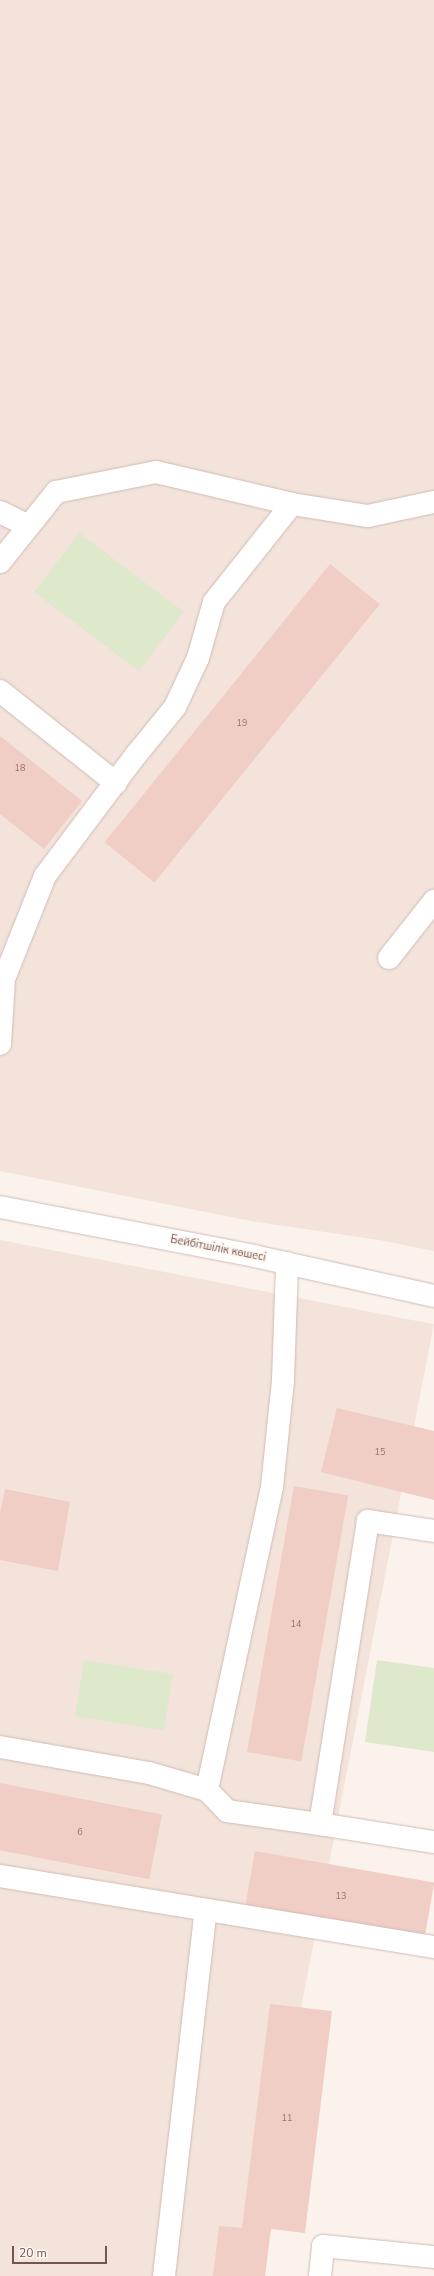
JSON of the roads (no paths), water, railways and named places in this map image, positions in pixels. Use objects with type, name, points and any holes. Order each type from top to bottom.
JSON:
[{"type":"street","points":[[0,562],[56,492],[156,472],[292,504],[368,516],[434,502]]},
{"type":"street","points":[[0,1044],[4,979],[45,876],[175,707],[198,658],[214,602],[292,504]]},
{"type":"street","points":[[0,512],[29,526]]},
{"type":"street","points":[[0,691],[116,782]]},
{"type":"street","points":[[389,958],[434,901]]},
{"type":"street","name":"Бейбітшілік көшесі","points":[[0,1208],[287,1263],[434,1296]]},
{"type":"street","points":[[208,1790],[272,1487],[284,1380],[287,1263]]},
{"type":"street","points":[[320,1824],[368,1521],[434,1531]]},
{"type":"street","points":[[0,1747],[149,1773],[208,1790],[227,1811],[434,1842]]},
{"type":"street","points":[[0,1876],[434,1947]]},
{"type":"street","points":[[164,2276],[206,1910]]},
{"type":"street","points":[[320,2276],[323,2246],[434,2257]]}]
